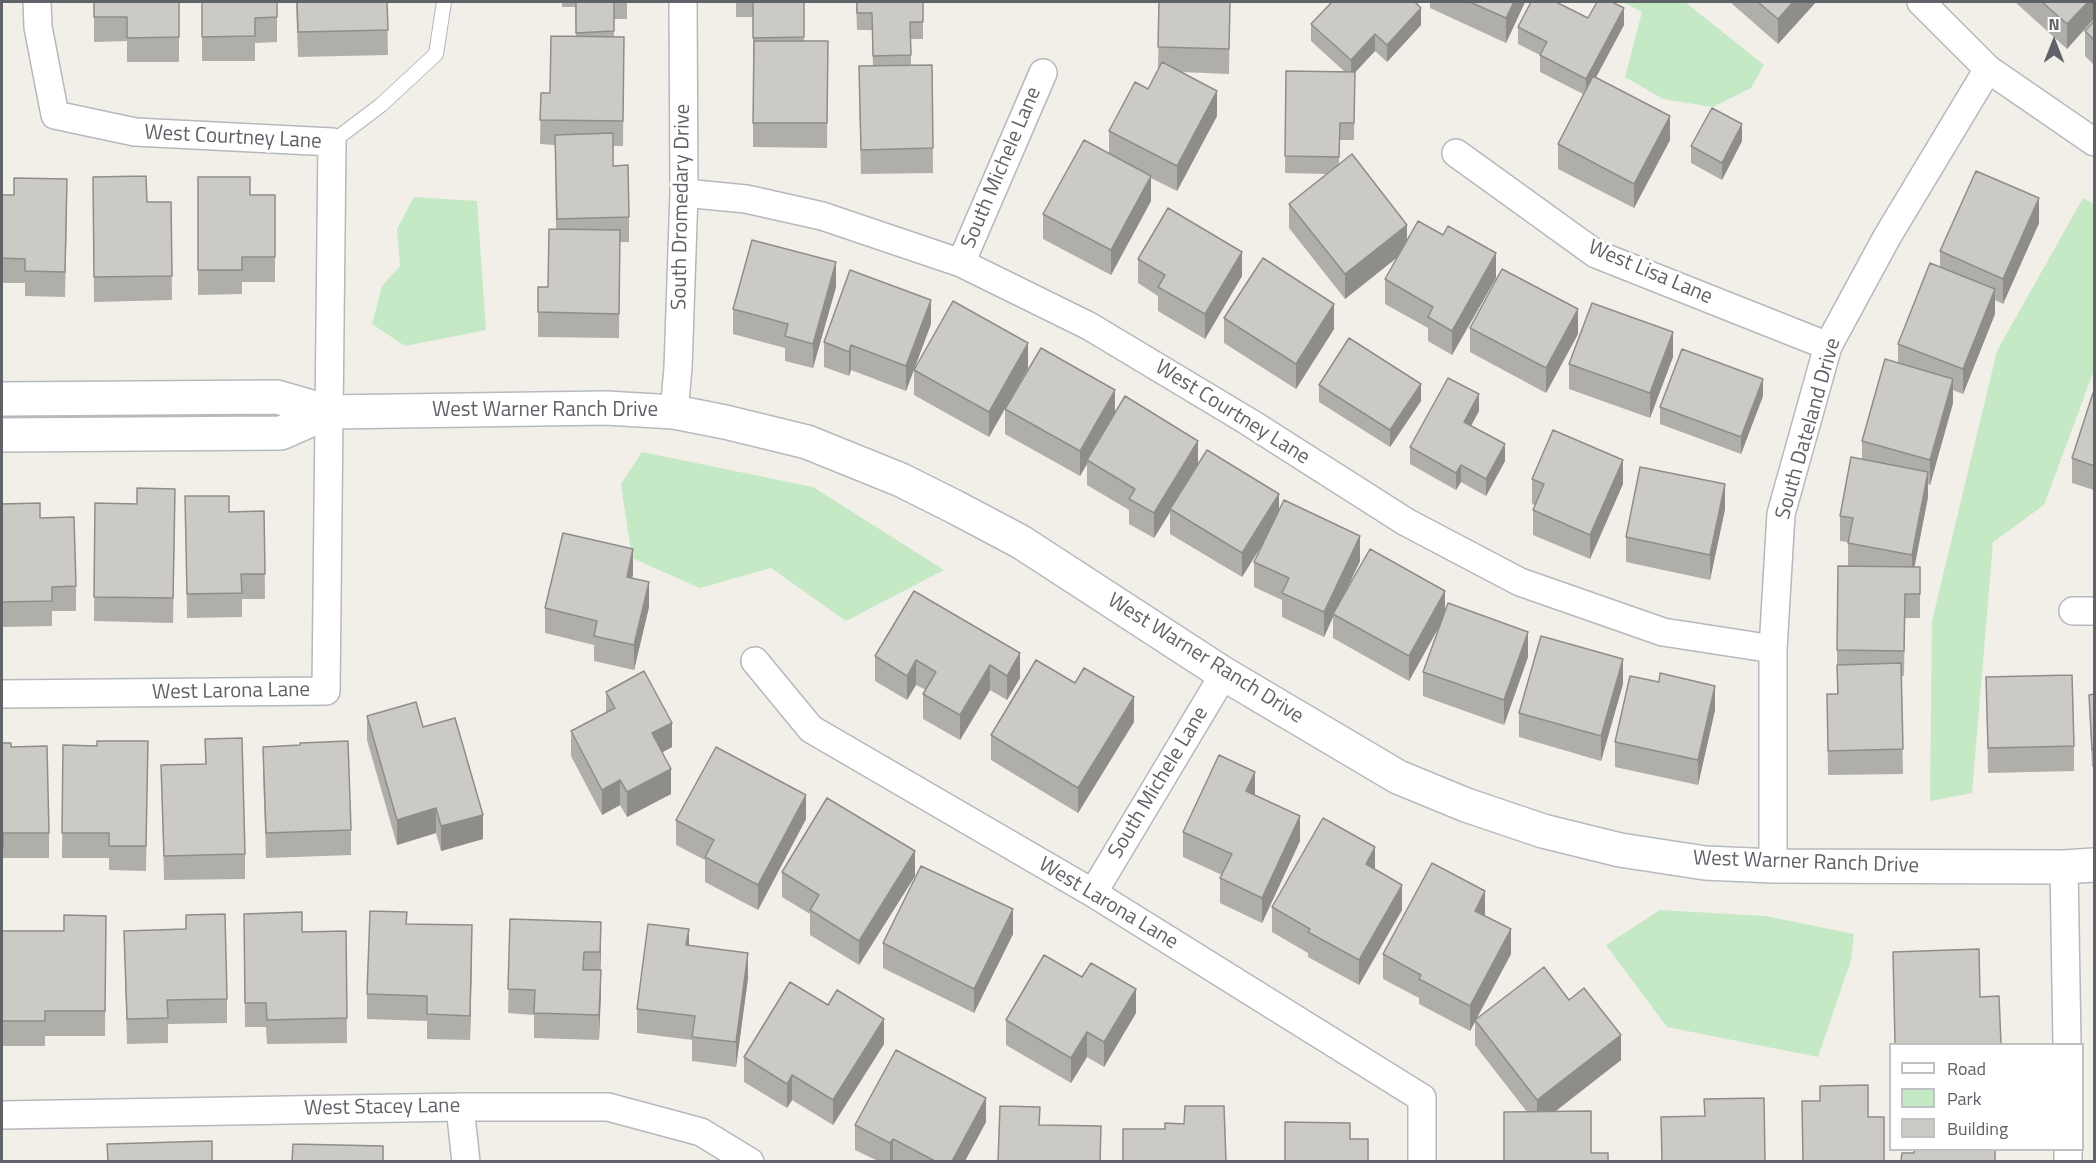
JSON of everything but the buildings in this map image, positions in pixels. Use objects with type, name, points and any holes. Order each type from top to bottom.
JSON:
[{"type":"street","name":"West Courtney Lane","points":[[37,2],[38,27],[55,115],[135,132],[332,142],[328,412]]},
{"type":"street","name":"South Dromedary Drive","points":[[674,412],[678,368],[684,193],[683,2]]},
{"type":"street","points":[[1921,2],[1988,69],[2094,142]]},
{"type":"street","name":"South Dateland Drive","points":[[1773,866],[1773,649],[1782,514],[1828,346],[1887,237],[1988,69]]},
{"type":"street","name":"South Michele Lane","points":[[961,263],[1043,73]]},
{"type":"street","name":"West Lisa Lane","points":[[1456,153],[1596,254],[1828,346]]},
{"type":"street","name":"West Courtney Lane","points":[[684,193],[746,199],[822,216],[961,263],[1089,326],[1249,422],[1406,522],[1520,582],[1664,632],[1773,649]]},
{"type":"street","name":"West Warner Ranch Drive","points":[[9,399],[277,397],[328,412],[606,408],[674,412],[724,422],[807,442],[901,480],[1021,542],[1224,674],[1398,777],[1466,805],[1544,831],[1620,850],[1705,863],[1773,866],[2079,866]]},
{"type":"street","points":[[9,399],[10,435]]},
{"type":"street","name":"West Warner Ranch Drive","points":[[10,435],[281,433],[328,412]]},
{"type":"street","name":"West Larona Lane","points":[[2,694],[326,691],[328,412]]},
{"type":"street","name":"West Larona Lane","points":[[756,661],[811,729],[1093,893],[1422,1098],[1422,1161]]},
{"type":"street","name":"South Michele Lane","points":[[1093,893],[1224,674]]},
{"type":"street","points":[[2067,1043],[2079,866]]},
{"type":"street","points":[[460,1107],[466,1161]]},
{"type":"street","name":"West Stacey Lane","points":[[2,1115],[460,1107],[608,1107],[701,1132],[750,1161]]},
{"type":"lane","points":[[332,142],[381,105],[436,54],[444,2]]},
{"type":"green space","points":[[1623,2],[1685,2],[1764,65],[1751,88],[1713,107],[1663,99],[1625,77],[1642,12]]},
{"type":"green space","points":[[414,197],[477,201],[486,330],[405,346],[372,324],[382,286],[400,266],[397,229]]},
{"type":"green space","points":[[2083,198],[2094,204],[2094,370],[2044,505],[1993,542],[1972,793],[1930,801],[1932,621],[1997,351]]},
{"type":"green space","points":[[642,452],[813,487],[944,570],[846,621],[771,568],[700,588],[632,558],[621,484]]},
{"type":"green space","points":[[1660,910],[1765,916],[1854,934],[1851,960],[1818,1057],[1667,1027],[1606,945]]}]
